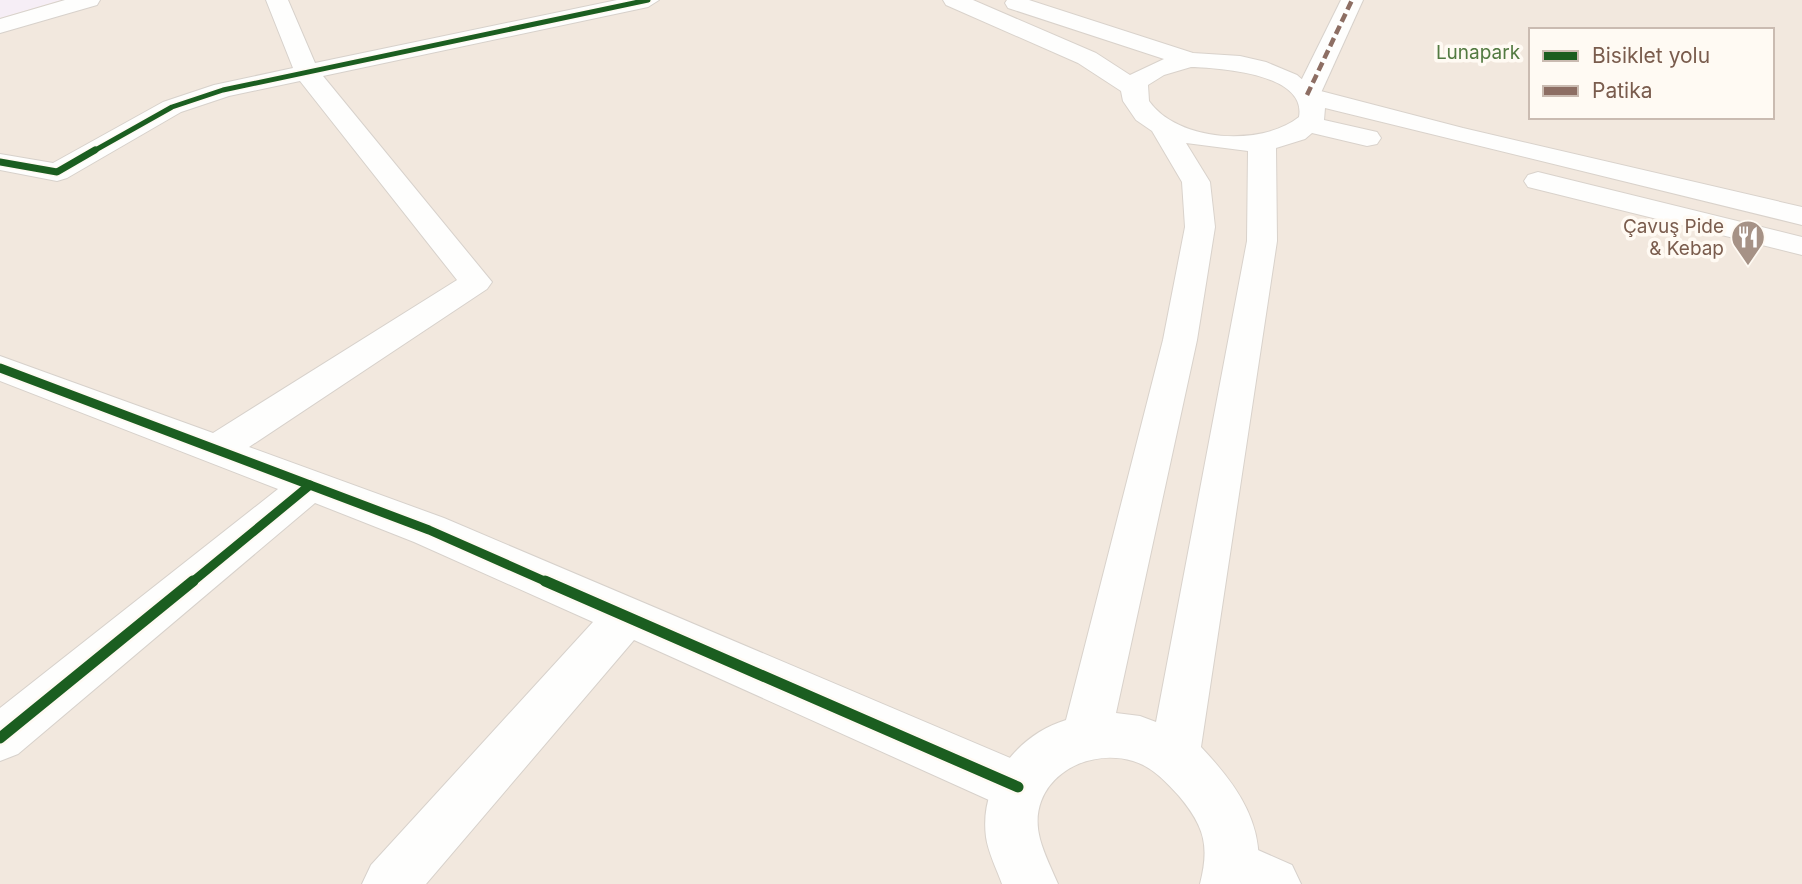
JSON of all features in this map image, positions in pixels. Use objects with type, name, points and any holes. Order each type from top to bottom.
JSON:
[{"type":"street","points":[[0,26],[89,0]]},
{"type":"street","points":[[216,450],[476,282],[307,74],[277,0]]},
{"type":"street","points":[[0,162],[57,172],[172,107],[223,90],[648,0]]},
{"type":"street","points":[[954,0],[1087,58],[1134,88]]},
{"type":"street","points":[[1006,0],[1191,60],[1249,65],[1276,74],[1307,110],[1801,240]]},
{"type":"street","points":[[1191,60],[1155,68],[1143,75],[1134,88],[1134,97],[1145,114],[1163,126],[1186,135],[1220,142],[1262,142],[1293,135],[1307,110],[1352,0]]},
{"type":"street","points":[[1087,734],[1180,340],[1200,227],[1196,182],[1163,126]]},
{"type":"street","points":[[1175,754],[1262,241],[1262,142]]},
{"type":"street","points":[[0,368],[429,530],[1018,787]]},
{"type":"street","points":[[0,738],[310,485]]},
{"type":"street","points":[[390,884],[626,616]]},
{"type":"street","points":[[1030,884],[1016,861],[1011,825],[1018,787],[1039,757],[1087,734],[1114,732],[1146,740],[1175,754],[1203,780],[1222,810],[1245,878]]},
{"type":"shaded area","points":[[0,0],[1802,0],[1802,884],[0,884]]},
{"type":"shaded area","points":[[0,0],[61,0],[0,18]]},
{"type":"marked path","points":[[1307,95],[1352,0]]},
{"type":"cycle path","points":[[0,162],[57,172],[172,107],[223,90],[648,0]]},
{"type":"cycle path","points":[[0,368],[429,530],[1018,787]]},
{"type":"cycle path","points":[[0,738],[310,485]]},
{"type":"place","name":"Çavuş Pide & Kebap","points":[[1748,267]]},
{"type":"park label","name":"Lunapark","points":[[1478,52]]}]
